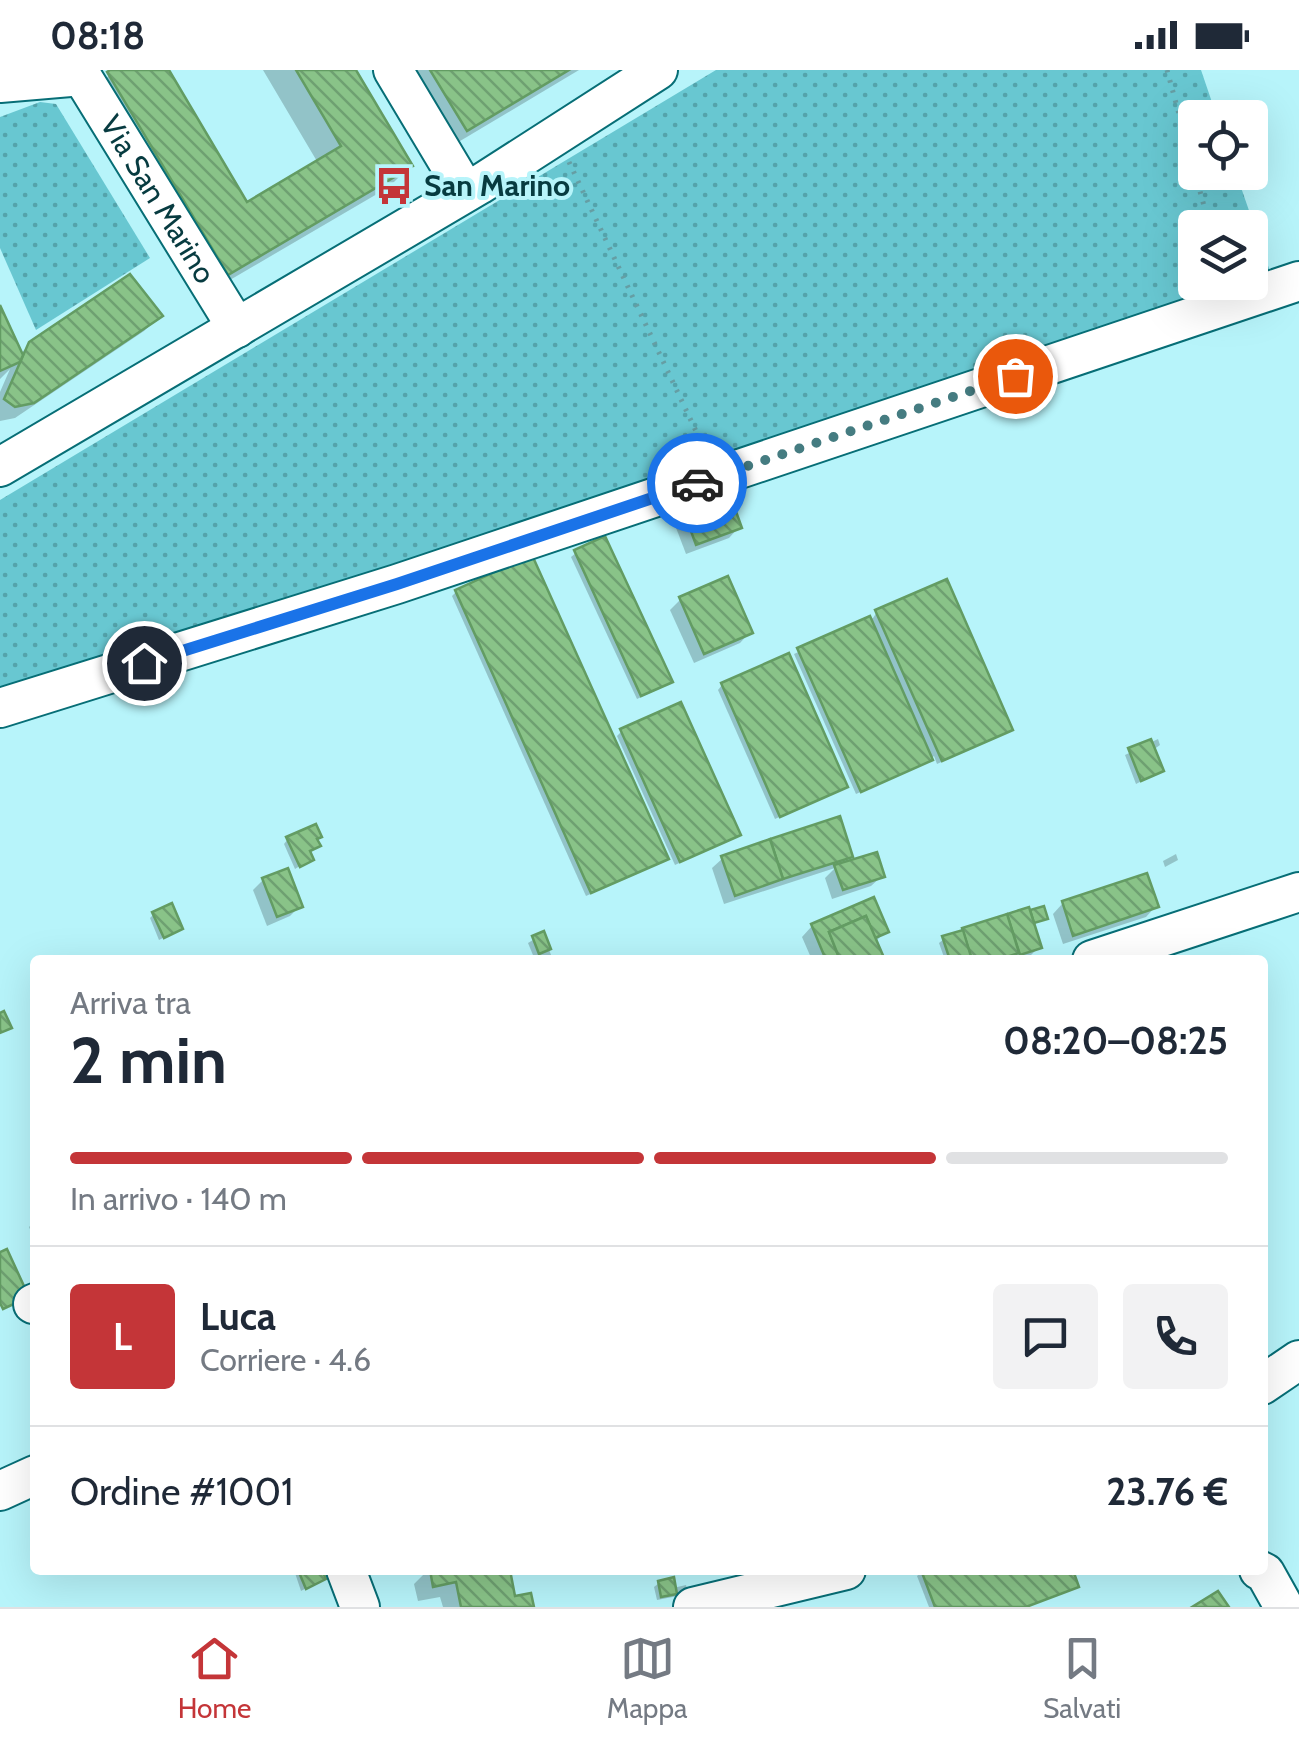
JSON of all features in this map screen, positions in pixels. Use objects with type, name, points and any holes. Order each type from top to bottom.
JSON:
[{"type":"street","points":[[392,70],[466,192]]},
{"type":"street","points":[[0,467],[466,192],[658,70]]},
{"type":"street","points":[[0,83],[80,73]]},
{"type":"street","name":"Via San Marino","points":[[80,73],[237,328]]},
{"type":"street","points":[[0,708],[397,584],[1299,281]]},
{"type":"street","points":[[1107,955],[1299,892]]},
{"type":"street","points":[[1268,1381],[1299,1360]]},
{"type":"street","points":[[0,1490],[30,1477]]},
{"type":"street","points":[[348,1575],[360,1607]]},
{"type":"street","points":[[693,1607],[753,1600],[830,1575]]},
{"type":"street","points":[[1267,1575],[1284,1607]]},
{"type":"path","points":[[1167,70],[1205,210]]},
{"type":"path","points":[[555,134],[717,476]]},
{"type":"shaded area","points":[[716,70],[1201,70],[1211,100],[1178,100],[1178,190],[1242,190],[1249,210],[1178,210],[1178,300],[1202,300],[0,692],[0,500]]},
{"type":"shaded area","points":[[40,102],[56,104],[150,258],[36,330],[0,248],[0,117]]},
{"type":"building","points":[[169,70],[247,202],[341,146],[296,70],[356,70],[413,166],[228,275],[107,72]]},
{"type":"building","points":[[430,70],[569,70],[467,131]]},
{"type":"building","points":[[130,274],[163,316],[34,403],[15,407],[4,399],[29,342]]},
{"type":"building","points":[[0,305],[23,355],[20,362],[0,371]]},
{"type":"building","points":[[730,495],[742,528],[696,545],[684,512]]},
{"type":"building","points":[[605,536],[673,682],[641,696],[574,550]]},
{"type":"building","points":[[532,555],[669,859],[591,893],[455,590]]},
{"type":"building","points":[[728,576],[753,633],[704,654],[679,597]]},
{"type":"building","points":[[947,579],[1013,730],[942,761],[875,610]]},
{"type":"building","points":[[870,616],[933,760],[861,792],[797,648]]},
{"type":"building","points":[[789,653],[848,787],[780,817],[721,683]]},
{"type":"building","points":[[681,702],[741,835],[680,862],[620,729]]},
{"type":"building","points":[[1151,739],[1164,771],[1141,781],[1128,748]]},
{"type":"building","points":[[840,816],[853,857],[783,879],[770,839]]},
{"type":"building","points":[[316,824],[321,846],[310,851],[314,860],[300,867],[286,837]]},
{"type":"building","points":[[770,839],[783,879],[735,896],[721,856]]},
{"type":"building","points":[[877,852],[885,877],[843,890],[834,865]]},
{"type":"building","points":[[288,868],[303,907],[277,917],[262,878]]},
{"type":"building","points":[[1147,873],[1159,907],[1073,936],[1062,901]]},
{"type":"building","points":[[874,897],[889,932],[875,938],[866,916],[829,932],[838,955],[824,955],[811,924]]},
{"type":"building","points":[[172,903],[183,929],[164,938],[152,912]]},
{"type":"building","points":[[1044,906],[1048,919],[1034,923],[1030,910]]},
{"type":"building","points":[[1029,907],[1042,948],[1020,955],[1007,914]]},
{"type":"building","points":[[1007,914],[1019,953],[970,955],[962,928]]},
{"type":"building","points":[[866,916],[883,955],[838,955],[829,932]]},
{"type":"building","points":[[963,930],[970,955],[948,955],[942,936]]},
{"type":"building","points":[[544,931],[551,949],[539,954],[532,936]]},
{"type":"building","points":[[4,1011],[12,1028],[0,1033],[0,1013]]},
{"type":"building","points":[[7,1249],[29,1297],[3,1309],[0,1252]]},
{"type":"building","points":[[300,1575],[324,1575],[326,1579],[306,1589]]},
{"type":"building","points":[[431,1575],[511,1575],[515,1596],[531,1593],[534,1607],[461,1607],[456,1582],[433,1587]]},
{"type":"building","points":[[923,1575],[1075,1575],[1079,1587],[1026,1607],[935,1607]]},
{"type":"building","points":[[674,1577],[677,1594],[661,1597],[658,1581]]},
{"type":"building","points":[[1218,1591],[1229,1607],[1192,1607]]},
{"type":"way so far","points":[[697,483],[1015,376]]},
{"type":"place","name":"San Marino","points":[[394,186]]},
{"type":"route","points":[[144,663],[397,584],[697,483]]}]
